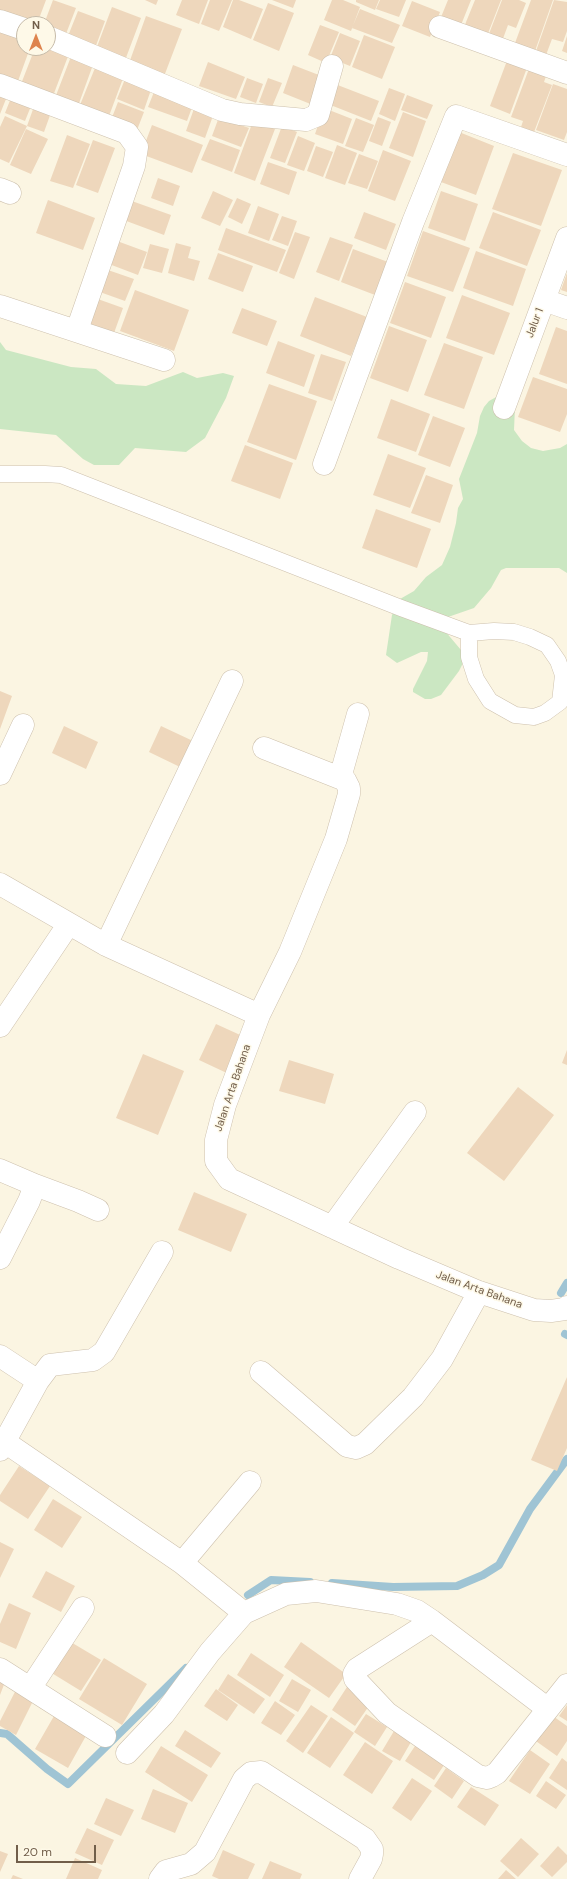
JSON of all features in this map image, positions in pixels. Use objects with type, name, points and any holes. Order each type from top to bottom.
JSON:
[{"type":"street","points":[[0,20],[16,26]]},
{"type":"street","points":[[440,27],[567,73]]},
{"type":"street","points":[[56,40],[222,110],[240,114],[306,120],[318,115],[332,66]]},
{"type":"street","points":[[0,85],[127,133],[137,148],[134,166],[77,330]]},
{"type":"street","points":[[324,464],[413,222],[456,116],[567,155]]},
{"type":"street","name":"Jalur 1","points":[[504,408],[567,238]]},
{"type":"street","points":[[544,300],[567,308]]},
{"type":"street","points":[[0,306],[77,330],[164,360]]},
{"type":"street","points":[[106,945],[232,681]]},
{"type":"street","points":[[264,748],[340,778],[358,714]]},
{"type":"street","points":[[0,774],[23,725]]},
{"type":"street","name":"Jalan Arta Bahana","points":[[340,778],[347,783],[349,794],[336,839],[290,952],[259,1015],[225,1105],[216,1140],[216,1161],[229,1179],[399,1258],[479,1292],[534,1310],[551,1311],[565,1309],[567,1307]]},
{"type":"street","points":[[0,884],[68,925],[106,945],[259,1015]]},
{"type":"street","points":[[0,1026],[68,925]]},
{"type":"street","points":[[332,1227],[416,1112]]},
{"type":"street","points":[[0,1170],[35,1185],[78,1200],[98,1210]]},
{"type":"street","points":[[0,1258],[29,1201],[35,1185]]},
{"type":"street","points":[[162,1252],[104,1352],[93,1360],[50,1365],[38,1381],[3,1446],[182,1563],[244,1613]]},
{"type":"street","points":[[261,1372],[347,1446],[356,1448],[365,1444],[413,1397],[442,1359],[479,1292]]},
{"type":"street","points":[[0,1356],[38,1381]]},
{"type":"street","points":[[182,1563],[250,1482]]},
{"type":"street","points":[[128,1754],[164,1714],[210,1652],[244,1613],[286,1594],[316,1591],[397,1604],[417,1611],[548,1709]]},
{"type":"street","points":[[31,1687],[83,1608]]},
{"type":"street","points":[[432,1621],[355,1672],[355,1679],[387,1713],[478,1776],[487,1778],[497,1773],[567,1685]]},
{"type":"street","points":[[0,1669],[31,1687],[105,1736]]},
{"type":"street","points":[[160,1879],[166,1871],[191,1864],[204,1852],[244,1779],[251,1773],[261,1772],[365,1839],[372,1849],[372,1854],[371,1859],[360,1879]]},
{"type":"lane","points":[[0,474],[60,475],[469,633],[494,631],[514,632],[547,645],[558,661],[563,675],[560,702],[545,713],[534,717],[515,715],[490,701],[476,679],[469,657],[469,633]]},
{"type":"green space","points":[[0,342],[6,350],[71,367],[96,369],[116,384],[146,386],[183,372],[197,378],[223,373],[234,376],[226,398],[205,438],[186,452],[135,448],[119,465],[94,465],[83,459],[56,435],[0,429]]},
{"type":"green space","points":[[500,395],[515,407],[514,430],[522,441],[531,448],[543,451],[560,448],[567,444],[567,573],[559,568],[506,568],[501,570],[491,588],[474,608],[448,617],[445,631],[461,650],[463,663],[459,671],[441,695],[431,699],[425,699],[413,692],[413,689],[427,661],[428,652],[421,652],[397,663],[386,655],[392,615],[400,599],[414,591],[426,577],[442,565],[450,547],[458,508],[463,499],[459,479],[477,433],[480,416],[484,407],[489,401]]},
{"type":"building","points":[[0,0],[46,0],[40,16],[16,16],[16,21],[0,15]]},
{"type":"building","points":[[53,0],[76,8],[64,39],[56,36],[56,16],[47,16]]},
{"type":"building","points":[[145,0],[158,0],[156,5]]},
{"type":"building","points":[[182,0],[208,0],[199,24],[176,15]]},
{"type":"building","points":[[210,0],[232,0],[219,31],[201,24]]},
{"type":"building","points":[[233,0],[239,0],[263,9],[251,39],[223,27]]},
{"type":"building","points":[[272,0],[296,0],[293,8]]},
{"type":"building","points":[[332,0],[343,0],[360,7],[351,31],[324,20]]},
{"type":"building","points":[[356,0],[379,0],[375,10],[356,2]]},
{"type":"building","points":[[380,0],[406,0],[399,17],[376,9]]},
{"type":"building","points":[[448,0],[471,0],[459,30],[439,22]]},
{"type":"building","points":[[475,0],[501,0],[487,36],[464,27]]},
{"type":"building","points":[[502,0],[519,0],[526,3],[516,28],[508,25],[501,44],[487,39]]},
{"type":"building","points":[[531,0],[553,0],[535,51],[515,43]]},
{"type":"building","points":[[554,0],[567,2],[567,31],[563,42],[552,39],[546,55],[536,51]]},
{"type":"building","points":[[412,1],[440,12],[430,37],[402,26]]},
{"type":"building","points":[[268,3],[294,13],[279,51],[253,40]]},
{"type":"building","points":[[112,7],[141,18],[124,63],[95,52]]},
{"type":"building","points":[[360,9],[400,25],[392,43],[352,28]]},
{"type":"building","points":[[78,11],[105,21],[94,51],[66,41]]},
{"type":"building","points":[[146,16],[182,29],[163,79],[128,66]]},
{"type":"building","points":[[0,24],[16,30],[16,56],[27,56],[18,81],[0,75]]},
{"type":"building","points":[[320,25],[339,32],[326,63],[308,55]]},
{"type":"building","points":[[340,33],[360,41],[350,66],[330,58]]},
{"type":"building","points":[[364,35],[395,47],[382,79],[352,67]]},
{"type":"building","points":[[567,36],[567,53],[562,51]]},
{"type":"building","points":[[56,50],[70,51],[53,96],[21,84],[32,56],[56,56]]},
{"type":"building","points":[[72,54],[94,62],[78,106],[55,98]]},
{"type":"building","points":[[508,58],[528,65],[510,114],[490,106]]},
{"type":"building","points":[[208,62],[245,77],[236,99],[199,86]]},
{"type":"building","points":[[97,63],[125,73],[109,116],[80,105]]},
{"type":"building","points":[[293,65],[324,77],[313,105],[283,93]]},
{"type":"building","points":[[530,66],[547,73],[544,82],[552,85],[534,132],[521,127],[523,121],[511,117]]},
{"type":"building","points":[[127,74],[153,84],[144,110],[117,99]]},
{"type":"building","points":[[247,78],[263,84],[256,103],[240,97]]},
{"type":"building","points":[[268,78],[282,83],[272,107],[259,102]]},
{"type":"building","points":[[335,84],[379,101],[371,121],[328,104]]},
{"type":"building","points":[[553,84],[567,89],[567,132],[564,140],[536,130]]},
{"type":"building","points":[[156,87],[194,102],[187,121],[148,107]]},
{"type":"building","points":[[389,88],[405,94],[395,121],[379,114]]},
{"type":"building","points":[[0,91],[8,94],[0,114]]},
{"type":"building","points":[[13,93],[33,101],[25,121],[5,113]]},
{"type":"building","points":[[407,95],[433,105],[427,119],[401,110]]},
{"type":"building","points":[[36,101],[53,107],[44,132],[27,126]]},
{"type":"building","points":[[118,102],[144,112],[137,130],[111,120]]},
{"type":"building","points":[[195,106],[214,113],[205,138],[186,131]]},
{"type":"building","points":[[324,108],[352,119],[343,144],[315,134]]},
{"type":"building","points":[[403,112],[426,121],[413,157],[389,148]]},
{"type":"building","points":[[5,116],[27,126],[9,163],[0,159],[0,127]]},
{"type":"building","points":[[219,117],[249,128],[241,147],[212,136]]},
{"type":"building","points":[[378,117],[391,122],[382,146],[369,141]]},
{"type":"building","points":[[356,118],[374,125],[363,152],[345,146]]},
{"type":"building","points":[[253,121],[275,129],[255,181],[234,173]]},
{"type":"building","points":[[152,125],[203,145],[192,173],[141,154]]},
{"type":"building","points":[[282,126],[297,132],[285,163],[270,158]]},
{"type":"building","points":[[26,129],[48,139],[31,174],[10,165]]},
{"type":"building","points":[[459,132],[494,146],[476,195],[441,182]]},
{"type":"building","points":[[67,135],[90,144],[73,188],[50,181]]},
{"type":"building","points":[[298,136],[315,143],[304,171],[287,165]]},
{"type":"building","points":[[210,139],[240,150],[232,172],[201,160]]},
{"type":"building","points":[[93,140],[115,148],[98,193],[76,185]]},
{"type":"building","points":[[337,145],[357,153],[345,185],[325,178]]},
{"type":"building","points":[[316,146],[333,152],[323,177],[307,171]]},
{"type":"building","points":[[383,150],[411,161],[395,201],[368,191]]},
{"type":"building","points":[[513,153],[562,170],[541,226],[492,209]]},
{"type":"building","points":[[359,154],[378,161],[367,189],[348,183]]},
{"type":"building","points":[[268,162],[297,172],[289,195],[260,184]]},
{"type":"building","points":[[158,178],[180,186],[173,206],[151,198]]},
{"type":"building","points":[[213,191],[233,200],[220,226],[201,218]]},
{"type":"building","points":[[441,191],[478,204],[465,241],[428,228]]},
{"type":"building","points":[[237,198],[251,204],[242,224],[228,217]]},
{"type":"building","points":[[48,200],[95,218],[83,250],[36,233]]},
{"type":"building","points":[[129,200],[171,215],[164,235],[121,219]]},
{"type":"building","points":[[258,206],[279,214],[269,241],[248,233]]},
{"type":"building","points":[[364,212],[396,224],[386,250],[354,238]]},
{"type":"building","points":[[493,212],[541,230],[527,266],[479,248]]},
{"type":"building","points":[[282,216],[297,221],[288,246],[272,240]]},
{"type":"building","points":[[226,228],[286,250],[277,272],[218,250]]},
{"type":"building","points":[[423,231],[470,248],[453,292],[407,276]]},
{"type":"building","points":[[295,232],[310,237],[294,279],[279,273]]},
{"type":"building","points":[[330,237],[353,245],[339,281],[316,272]]},
{"type":"building","points":[[117,241],[147,252],[138,275],[109,264]]},
{"type":"building","points":[[176,243],[191,247],[188,258],[200,261],[194,281],[168,273]]},
{"type":"building","points":[[150,244],[169,249],[162,273],[143,268]]},
{"type":"building","points":[[353,249],[388,262],[375,295],[341,282]]},
{"type":"building","points":[[476,251],[526,269],[513,306],[463,288]]},
{"type":"building","points":[[218,253],[253,266],[243,292],[208,279]]},
{"type":"building","points":[[105,269],[134,279],[125,301],[97,291]]},
{"type":"building","points":[[567,273],[567,292],[561,290]]},
{"type":"building","points":[[405,282],[446,297],[431,338],[390,323]]},
{"type":"building","points":[[135,290],[189,310],[174,351],[120,331]]},
{"type":"building","points":[[462,295],[510,313],[494,355],[446,338]]},
{"type":"building","points":[[315,297],[367,317],[351,356],[300,336]]},
{"type":"building","points":[[95,298],[123,308],[114,333],[86,323]]},
{"type":"building","points":[[242,308],[277,321],[267,346],[232,333]]},
{"type":"building","points":[[389,326],[427,340],[408,392],[370,378]]},
{"type":"building","points":[[556,327],[567,331],[567,384],[539,374]]},
{"type":"building","points":[[278,341],[315,355],[304,387],[266,373]]},
{"type":"building","points":[[444,343],[483,357],[464,409],[424,395]]},
{"type":"building","points":[[321,354],[346,362],[332,401],[308,393]]},
{"type":"building","points":[[533,377],[567,389],[567,414],[560,432],[518,417]]},
{"type":"building","points":[[269,384],[317,401],[296,460],[247,442]]},
{"type":"building","points":[[391,399],[430,414],[416,452],[377,438]]},
{"type":"building","points":[[433,416],[465,428],[450,467],[418,455]]},
{"type":"building","points":[[245,445],[293,463],[280,499],[231,481]]},
{"type":"building","points":[[388,454],[426,468],[410,508],[373,495]]},
{"type":"building","points":[[426,475],[453,485],[440,523],[411,513]]},
{"type":"building","points":[[376,509],[431,529],[417,568],[362,548]]},
{"type":"building","points":[[0,691],[12,696],[0,729]]},
{"type":"building","points":[[64,726],[98,742],[86,769],[52,753]]},
{"type":"building","points":[[161,726],[193,741],[180,767],[149,752]]},
{"type":"building","points":[[216,1024],[249,1039],[231,1075],[199,1060]]},
{"type":"building","points":[[567,1050],[567,1065],[562,1063]]},
{"type":"building","points":[[143,1054],[184,1071],[158,1135],[116,1118]]},
{"type":"building","points":[[289,1060],[334,1074],[325,1104],[279,1091]]},
{"type":"building","points":[[518,1087],[554,1115],[504,1181],[467,1153]]},
{"type":"building","points":[[194,1192],[247,1214],[231,1252],[178,1230]]},
{"type":"building","points":[[567,1377],[567,1448],[557,1471],[531,1460]]},
{"type":"building","points":[[19,1466],[50,1486],[28,1519],[0,1501],[0,1495]]},
{"type":"building","points":[[53,1499],[82,1517],[62,1548],[34,1530]]},
{"type":"building","points":[[0,1542],[14,1549],[0,1578]]},
{"type":"building","points":[[46,1571],[75,1586],[61,1612],[32,1597]]},
{"type":"building","points":[[9,1603],[31,1613],[16,1649],[0,1642],[0,1624]]},
{"type":"building","points":[[69,1641],[101,1660],[81,1691],[50,1672]]},
{"type":"building","points":[[301,1642],[346,1674],[329,1698],[284,1667]]},
{"type":"building","points":[[251,1653],[284,1675],[270,1697],[237,1675]]},
{"type":"building","points":[[104,1658],[147,1684],[122,1725],[79,1699]]},
{"type":"building","points":[[228,1674],[265,1699],[254,1714],[218,1690]]},
{"type":"building","points":[[292,1679],[311,1690],[298,1712],[279,1701]]},
{"type":"building","points":[[0,1680],[5,1682],[0,1695]]},
{"type":"building","points":[[18,1686],[36,1695],[16,1735],[0,1726],[0,1721]]},
{"type":"building","points":[[347,1687],[371,1703],[355,1726],[332,1710]]},
{"type":"building","points":[[216,1689],[238,1705],[227,1721],[204,1706]]},
{"type":"building","points":[[275,1701],[295,1715],[281,1735],[261,1723]]},
{"type":"building","points":[[311,1705],[328,1716],[303,1753],[286,1741]]},
{"type":"building","points":[[567,1705],[567,1721],[559,1716]]},
{"type":"building","points":[[366,1714],[387,1727],[375,1746],[354,1732]]},
{"type":"building","points":[[550,1714],[567,1726],[567,1741],[557,1756],[533,1739]]},
{"type":"building","points":[[54,1716],[87,1734],[68,1768],[35,1749]]},
{"type":"building","points":[[331,1717],[354,1733],[330,1768],[307,1753]]},
{"type":"building","points":[[185,1730],[221,1753],[211,1768],[175,1746]]},
{"type":"building","points":[[394,1731],[411,1742],[400,1761],[382,1751]]},
{"type":"building","points":[[365,1742],[393,1761],[372,1794],[343,1775]]},
{"type":"building","points":[[417,1743],[446,1762],[434,1780],[405,1761]]},
{"type":"building","points":[[161,1746],[208,1775],[192,1802],[145,1772]]},
{"type":"building","points":[[530,1750],[550,1764],[530,1794],[509,1781]]},
{"type":"building","points":[[562,1758],[567,1762],[567,1790],[549,1778]]},
{"type":"building","points":[[446,1768],[464,1781],[452,1799],[434,1786]]},
{"type":"building","points":[[412,1778],[432,1791],[411,1821],[392,1808]]},
{"type":"building","points":[[546,1781],[566,1795],[556,1809],[536,1796]]},
{"type":"building","points":[[471,1787],[499,1805],[485,1826],[457,1807]]},
{"type":"building","points":[[153,1789],[188,1803],[175,1833],[141,1819]]},
{"type":"building","points":[[106,1798],[134,1810],[121,1836],[94,1824]]},
{"type":"building","points":[[87,1828],[114,1840],[102,1865],[75,1853]]},
{"type":"building","points":[[521,1838],[539,1854],[518,1877],[500,1861]]},
{"type":"building","points":[[558,1846],[567,1855],[567,1862],[552,1877],[540,1866]]},
{"type":"building","points":[[223,1850],[255,1864],[248,1879],[219,1879],[212,1876]]},
{"type":"building","points":[[0,1851],[8,1854],[0,1872]]},
{"type":"building","points":[[75,1858],[102,1870],[98,1879],[66,1879]]},
{"type":"building","points":[[270,1861],[302,1874],[300,1879],[262,1879]]},
{"type":"building","points":[[506,1870],[516,1879],[498,1879]]},
{"type":"building","points":[[13,1875],[23,1879],[11,1879]]},
{"type":"waterway","points":[[561,1293],[567,1283]]},
{"type":"waterway","points":[[332,1583],[393,1587],[457,1586],[483,1575],[499,1565],[530,1509],[567,1459]]},
{"type":"waterway","points":[[248,1595],[271,1580],[310,1582]]},
{"type":"waterway","points":[[0,1733],[7,1734],[47,1769],[68,1784],[186,1668]]}]
